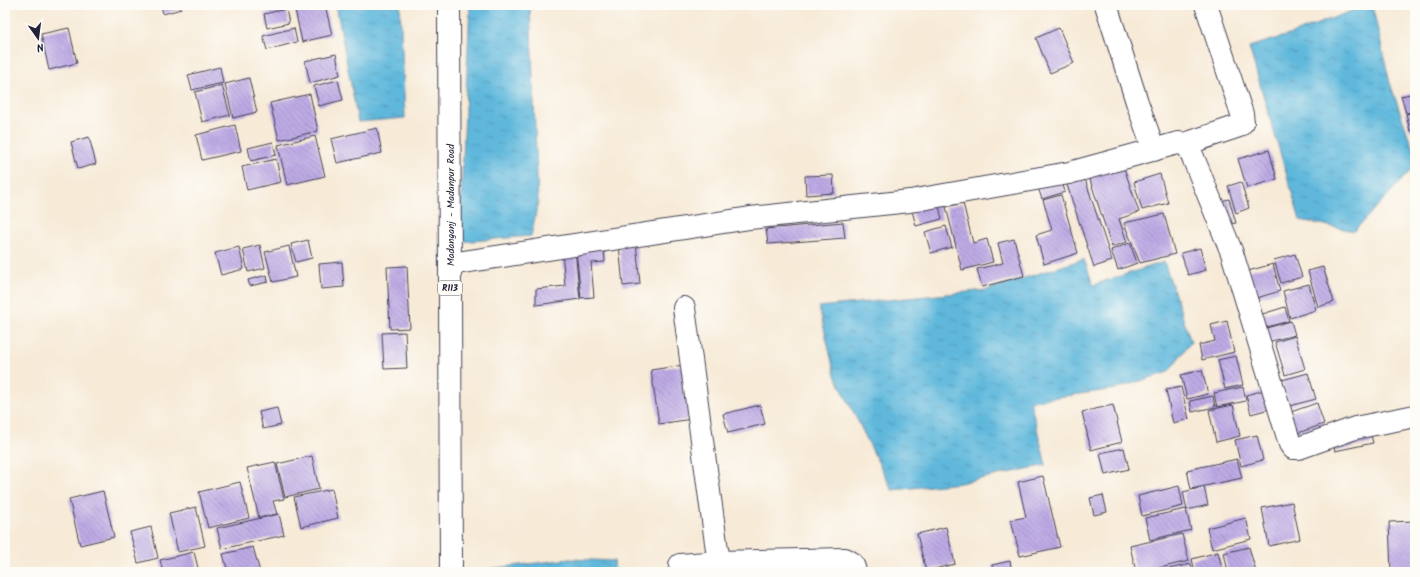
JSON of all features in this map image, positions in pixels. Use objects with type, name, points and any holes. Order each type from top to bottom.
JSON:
[{"type":"street","name":"Madanganj - Madanpur Road","points":[[449,5],[451,572]]},
{"type":"street","points":[[1106,5],[1154,150]]},
{"type":"street","points":[[450,264],[750,218],[910,201],[1069,173],[1178,143],[1185,144],[1238,126],[1243,122],[1242,114],[1206,5]]},
{"type":"street","points":[[1185,144],[1190,150],[1232,253],[1288,437],[1293,448],[1299,448],[1355,428],[1415,416]]},
{"type":"street","points":[[684,308],[720,562]]},
{"type":"street","points":[[680,565],[720,562],[846,559],[850,561],[855,572]]},
{"type":"water","points":[[336,5],[400,5],[405,118],[358,122]]},
{"type":"water","points":[[470,5],[530,5],[538,202],[531,236],[459,242]]},
{"type":"water","points":[[1367,5],[1372,5],[1390,83],[1415,155],[1415,166],[1354,231],[1300,220],[1249,47],[1289,35]]},
{"type":"water","points":[[1084,259],[1093,285],[1164,262],[1191,342],[1168,372],[1115,389],[1030,401],[1046,465],[960,483],[892,490],[835,375],[819,307],[987,290]]},
{"type":"water","points":[[569,559],[614,561],[615,572],[479,572],[496,568]]},
{"type":"building","points":[[161,5],[180,5],[181,9],[163,14]]},
{"type":"building","points":[[294,5],[325,5],[332,35],[302,42]]},
{"type":"building","points":[[286,9],[289,23],[267,28],[264,14]]},
{"type":"building","points":[[69,28],[77,63],[49,70],[41,34]]},
{"type":"building","points":[[294,28],[297,42],[267,50],[263,36]]},
{"type":"building","points":[[1059,28],[1074,63],[1050,73],[1036,38]]},
{"type":"building","points":[[336,54],[340,75],[310,83],[305,61]]},
{"type":"building","points":[[220,67],[223,83],[192,90],[188,75]]},
{"type":"building","points":[[249,78],[257,112],[233,118],[225,84]]},
{"type":"building","points":[[338,80],[343,100],[319,106],[314,86]]},
{"type":"building","points":[[222,85],[230,115],[202,122],[195,92]]},
{"type":"building","points":[[1415,93],[1415,111],[1406,113],[1401,96]]},
{"type":"building","points":[[310,94],[318,131],[279,140],[270,103]]},
{"type":"building","points":[[1415,112],[1415,130],[1410,131],[1406,114]]},
{"type":"building","points":[[235,125],[241,151],[202,160],[196,135]]},
{"type":"building","points":[[377,128],[382,153],[337,163],[331,139]]},
{"type":"building","points":[[315,136],[325,176],[287,185],[278,145]]},
{"type":"building","points":[[89,137],[96,164],[78,169],[71,142]]},
{"type":"building","points":[[273,142],[276,155],[251,161],[248,148]]},
{"type":"building","points":[[1269,150],[1277,179],[1247,188],[1238,159]]},
{"type":"building","points":[[276,159],[281,182],[247,190],[242,167]]},
{"type":"building","points":[[1123,165],[1139,212],[1119,219],[1127,242],[1112,247],[1089,177]]},
{"type":"building","points":[[1160,174],[1168,203],[1142,210],[1134,182]]},
{"type":"building","points":[[833,175],[834,193],[806,195],[805,176]]},
{"type":"building","points":[[1084,176],[1112,261],[1094,267],[1066,182]]},
{"type":"building","points":[[1061,178],[1065,192],[1042,199],[1037,185]]},
{"type":"building","points":[[1241,182],[1249,208],[1236,213],[1228,186]]},
{"type":"building","points":[[1061,195],[1078,253],[1044,264],[1036,235],[1052,230],[1043,200]]},
{"type":"building","points":[[1229,199],[1236,223],[1224,226],[1217,202]]},
{"type":"building","points":[[938,203],[942,219],[916,226],[912,210]]},
{"type":"building","points":[[963,203],[973,243],[987,239],[993,262],[962,270],[946,207]]},
{"type":"building","points":[[1164,214],[1175,254],[1140,263],[1124,223]]},
{"type":"building","points":[[843,222],[845,238],[768,244],[766,229]]},
{"type":"building","points":[[946,226],[952,247],[931,253],[925,232]]},
{"type":"building","points":[[1014,239],[1024,276],[982,287],[977,269],[1003,263],[998,243]]},
{"type":"building","points":[[308,240],[312,258],[296,262],[291,244]]},
{"type":"building","points":[[636,242],[640,284],[623,286],[619,244]]},
{"type":"building","points":[[1130,243],[1137,263],[1118,270],[1111,250]]},
{"type":"building","points":[[260,245],[265,268],[248,272],[243,249]]},
{"type":"building","points":[[289,246],[296,277],[273,282],[265,252]]},
{"type":"building","points":[[239,247],[244,269],[221,275],[215,253]]},
{"type":"building","points":[[604,247],[605,262],[591,263],[594,297],[581,298],[576,250]]},
{"type":"building","points":[[1200,248],[1206,270],[1188,275],[1181,253]]},
{"type":"building","points":[[575,249],[580,299],[536,305],[536,289],[565,286],[562,250]]},
{"type":"building","points":[[1295,254],[1302,277],[1281,283],[1274,260]]},
{"type":"building","points":[[342,262],[344,287],[321,289],[319,264]]},
{"type":"building","points":[[1273,264],[1280,291],[1250,300],[1241,273]]},
{"type":"building","points":[[407,266],[410,328],[390,329],[387,267]]},
{"type":"building","points":[[1323,267],[1334,302],[1318,307],[1308,271]]},
{"type":"building","points":[[267,275],[268,282],[250,286],[248,280]]},
{"type":"building","points":[[1309,284],[1316,310],[1290,318],[1283,291]]},
{"type":"building","points":[[1285,307],[1289,321],[1256,330],[1253,317]]},
{"type":"building","points":[[1227,321],[1234,352],[1202,360],[1199,345],[1215,341],[1211,325]]},
{"type":"building","points":[[1291,321],[1295,335],[1267,342],[1263,329]]},
{"type":"building","points":[[405,332],[407,368],[384,369],[382,333]]},
{"type":"building","points":[[1295,336],[1305,369],[1285,375],[1275,342]]},
{"type":"building","points":[[1236,356],[1243,385],[1225,389],[1218,360]]},
{"type":"building","points":[[684,365],[692,419],[659,424],[651,370]]},
{"type":"building","points":[[1202,370],[1208,394],[1187,399],[1181,375]]},
{"type":"building","points":[[1308,373],[1316,399],[1289,406],[1282,380]]},
{"type":"building","points":[[1181,387],[1189,419],[1173,423],[1166,390]]},
{"type":"building","points":[[1243,387],[1246,401],[1217,407],[1214,393]]},
{"type":"building","points":[[1272,388],[1277,407],[1251,414],[1246,395]]},
{"type":"building","points":[[1213,396],[1215,407],[1192,412],[1190,401]]},
{"type":"building","points":[[1317,403],[1324,424],[1292,435],[1285,414]]},
{"type":"building","points":[[760,405],[765,424],[728,433],[723,414]]},
{"type":"building","points":[[1113,405],[1122,442],[1091,450],[1082,412]]},
{"type":"building","points":[[1233,405],[1240,436],[1216,442],[1209,410]]},
{"type":"building","points":[[277,408],[281,425],[263,429],[259,412]]},
{"type":"building","points":[[1370,431],[1373,443],[1335,451],[1332,439]]},
{"type":"building","points":[[1257,435],[1263,460],[1241,466],[1235,440]]},
{"type":"building","points":[[1124,448],[1129,469],[1105,475],[1100,453]]},
{"type":"building","points":[[312,456],[319,489],[285,497],[277,464]]},
{"type":"building","points":[[1237,459],[1242,478],[1191,489],[1187,470]]},
{"type":"building","points":[[275,462],[284,499],[273,501],[277,514],[259,518],[247,468]]},
{"type":"building","points":[[1043,476],[1060,547],[1020,556],[1011,520],[1026,517],[1018,482]]},
{"type":"building","points":[[240,482],[249,518],[208,528],[199,492]]},
{"type":"building","points":[[1179,486],[1183,506],[1142,516],[1138,496]]},
{"type":"building","points":[[1204,487],[1208,505],[1187,510],[1183,492]]},
{"type":"building","points":[[332,489],[338,518],[301,527],[294,497]]},
{"type":"building","points":[[103,491],[114,537],[80,545],[69,499]]},
{"type":"building","points":[[1103,495],[1107,512],[1094,515],[1090,498]]},
{"type":"building","points":[[1292,502],[1300,539],[1269,546],[1262,508]]},
{"type":"building","points":[[196,507],[205,546],[178,552],[169,513]]},
{"type":"building","points":[[1186,509],[1191,530],[1150,540],[1145,518]]},
{"type":"building","points":[[279,514],[284,535],[222,549],[217,528]]},
{"type":"building","points":[[1246,518],[1251,539],[1212,549],[1207,528]]},
{"type":"building","points":[[1415,521],[1415,572],[1391,572],[1389,522]]},
{"type":"building","points":[[151,527],[158,558],[138,563],[130,532]]},
{"type":"building","points":[[946,527],[955,564],[926,571],[917,534]]},
{"type":"building","points":[[1182,534],[1189,561],[1142,572],[1136,572],[1130,546]]},
{"type":"building","points":[[253,547],[260,572],[228,572],[223,554]]},
{"type":"building","points":[[1249,547],[1256,572],[1228,572],[1224,553]]},
{"type":"building","points":[[194,552],[199,572],[163,572],[160,560]]},
{"type":"building","points":[[1218,552],[1223,572],[1195,572],[1192,559]]},
{"type":"building","points":[[1010,561],[1012,572],[993,572],[992,565]]},
{"type":"building","points":[[1191,564],[1193,572],[1159,572],[1159,571]]}]
